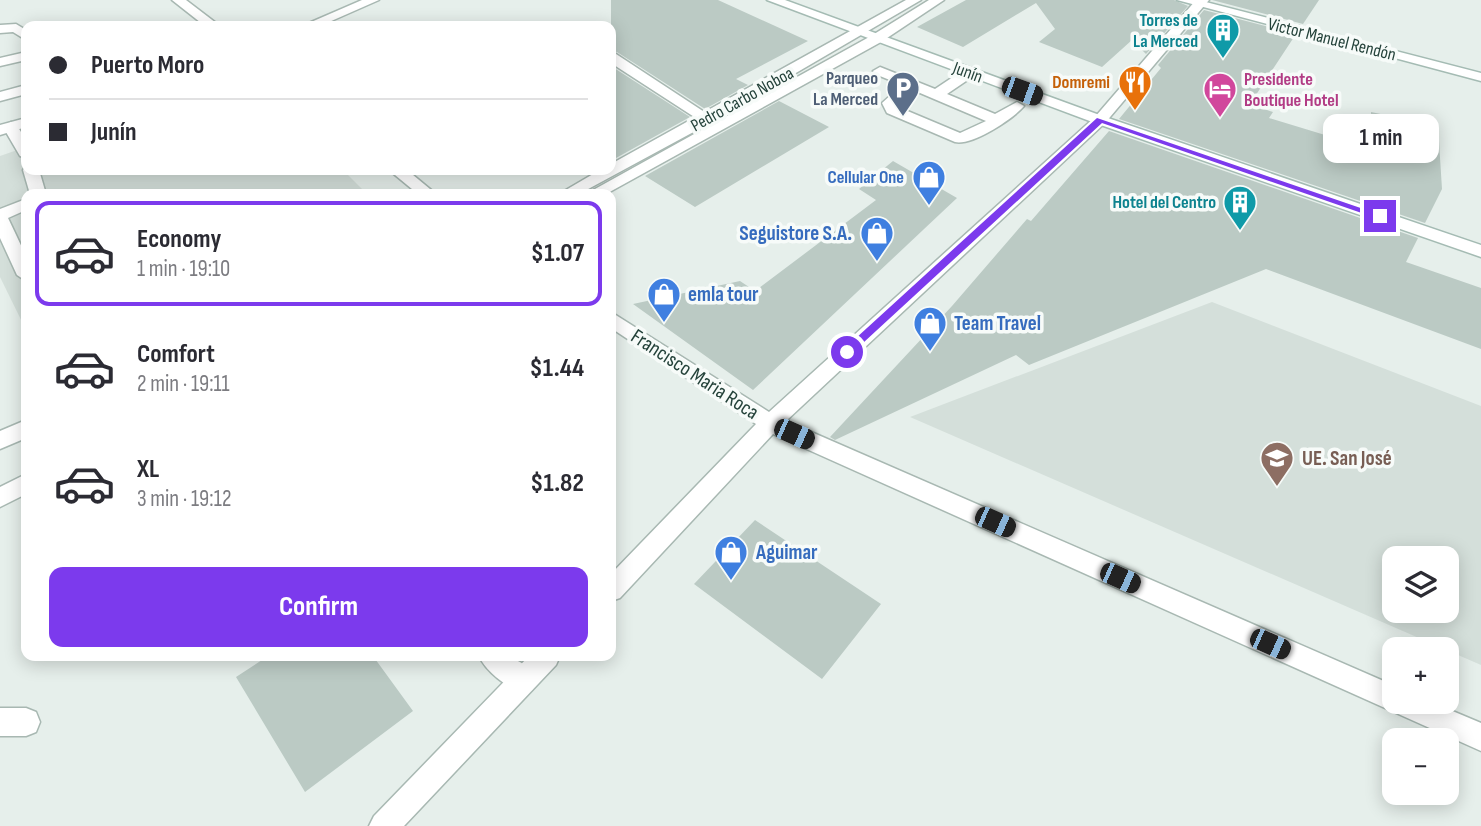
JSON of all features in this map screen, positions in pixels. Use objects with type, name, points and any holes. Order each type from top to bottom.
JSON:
[{"type":"street","points":[[178,0],[206,21]]},
{"type":"street","points":[[321,21],[373,0]]},
{"type":"street","name":"Junín","points":[[773,0],[1100,120],[1481,251]]},
{"type":"street","name":"Pedro Carbo Noboa","points":[[616,168],[915,0]]},
{"type":"street","name":"Pedro Carbo Noboa","points":[[603,189],[876,38],[938,0]]},
{"type":"street","points":[[616,585],[769,423],[1100,120],[1195,2]]},
{"type":"street","name":"Victor Manuel Rendón","points":[[1195,2],[1481,77]]},
{"type":"street","points":[[0,29],[16,28],[21,32]]},
{"type":"street","points":[[0,62],[21,57]]},
{"type":"street","points":[[616,60],[707,119]]},
{"type":"street","points":[[880,71],[997,120]]},
{"type":"street","points":[[936,95],[970,72]]},
{"type":"street","points":[[911,85],[892,98],[889,103],[892,110],[954,139],[967,138],[1017,106]]},
{"type":"street","points":[[0,97],[21,91]]},
{"type":"street","points":[[12,126],[21,143]]},
{"type":"street","points":[[403,175],[422,189]]},
{"type":"street","name":"Pedro Carbo Noboa","points":[[576,189],[602,175]]},
{"type":"street","points":[[21,206],[0,217],[21,264]]},
{"type":"street","name":"Francisco Maria Roca","points":[[616,322],[769,423],[1382,693]]},
{"type":"street","points":[[0,441],[21,430]]},
{"type":"street","points":[[0,498],[21,487]]},
{"type":"street","points":[[498,661],[523,681]]},
{"type":"street","points":[[384,826],[542,661]]},
{"type":"street","points":[[1428,714],[1481,737]]},
{"type":"shaded area","points":[[21,149],[21,175],[348,175],[362,189],[21,189],[21,320],[0,277],[0,156]]},
{"type":"shaded area","name":"UE. San José","points":[[1212,302],[1481,406],[1481,665],[1459,655],[1459,637],[1417,637],[1384,623],[1459,623],[1459,546],[1382,546],[1382,622],[910,417]]},
{"type":"building","points":[[611,0],[718,0],[808,41],[736,79],[748,85],[705,109],[616,52],[616,21],[611,21]]},
{"type":"building","points":[[966,0],[1174,0],[1188,6],[1146,54],[1132,40],[1102,67],[1039,42],[1055,29],[1036,3],[963,47],[917,27]]},
{"type":"building","points":[[1212,0],[1319,0],[1303,24]]},
{"type":"building","points":[[1204,10],[1296,34],[1250,104],[1273,112],[1269,118],[1371,149],[1371,112],[1438,126],[1442,189],[1425,223],[1119,119],[1161,68],[1158,65]]},
{"type":"building","points":[[616,69],[690,117],[616,158]]},
{"type":"building","points":[[779,101],[829,127],[695,207],[645,176]]},
{"type":"building","points":[[1109,131],[1418,238],[1406,262],[1481,288],[1481,349],[1266,269],[1029,365],[1016,355],[835,440],[830,437],[952,306],[1027,219],[1031,221]]},
{"type":"building","points":[[893,161],[957,198],[753,390],[633,304],[740,281],[755,291],[876,200],[859,189]]},
{"type":"building","points":[[755,520],[881,604],[822,679],[694,584]]},
{"type":"building","points":[[260,661],[377,661],[413,711],[305,792],[236,677]]},
{"type":"place","name":"Torres de La Merced","points":[[1223,60]]},
{"type":"place","name":"Domremi","points":[[1135,112]]},
{"type":"place","name":"Parqueo La Merced","points":[[903,118]]},
{"type":"place","name":"Presidente Boutique Hotel","points":[[1220,119]]},
{"type":"place","name":"Cellular One","points":[[929,207]]},
{"type":"place","name":"Hotel del Centro","points":[[1240,232]]},
{"type":"place","name":"Seguistore S.A.","points":[[877,263]]},
{"type":"place","name":"emla tour","points":[[664,324]]},
{"type":"place","name":"Team Travel","points":[[930,353]]},
{"type":"place","name":"UE. San José","points":[[1277,488]]},
{"type":"place","name":"Aguimar","points":[[731,582]]},
{"type":"route","points":[[847,352],[1100,120],[1380,216]]}]
